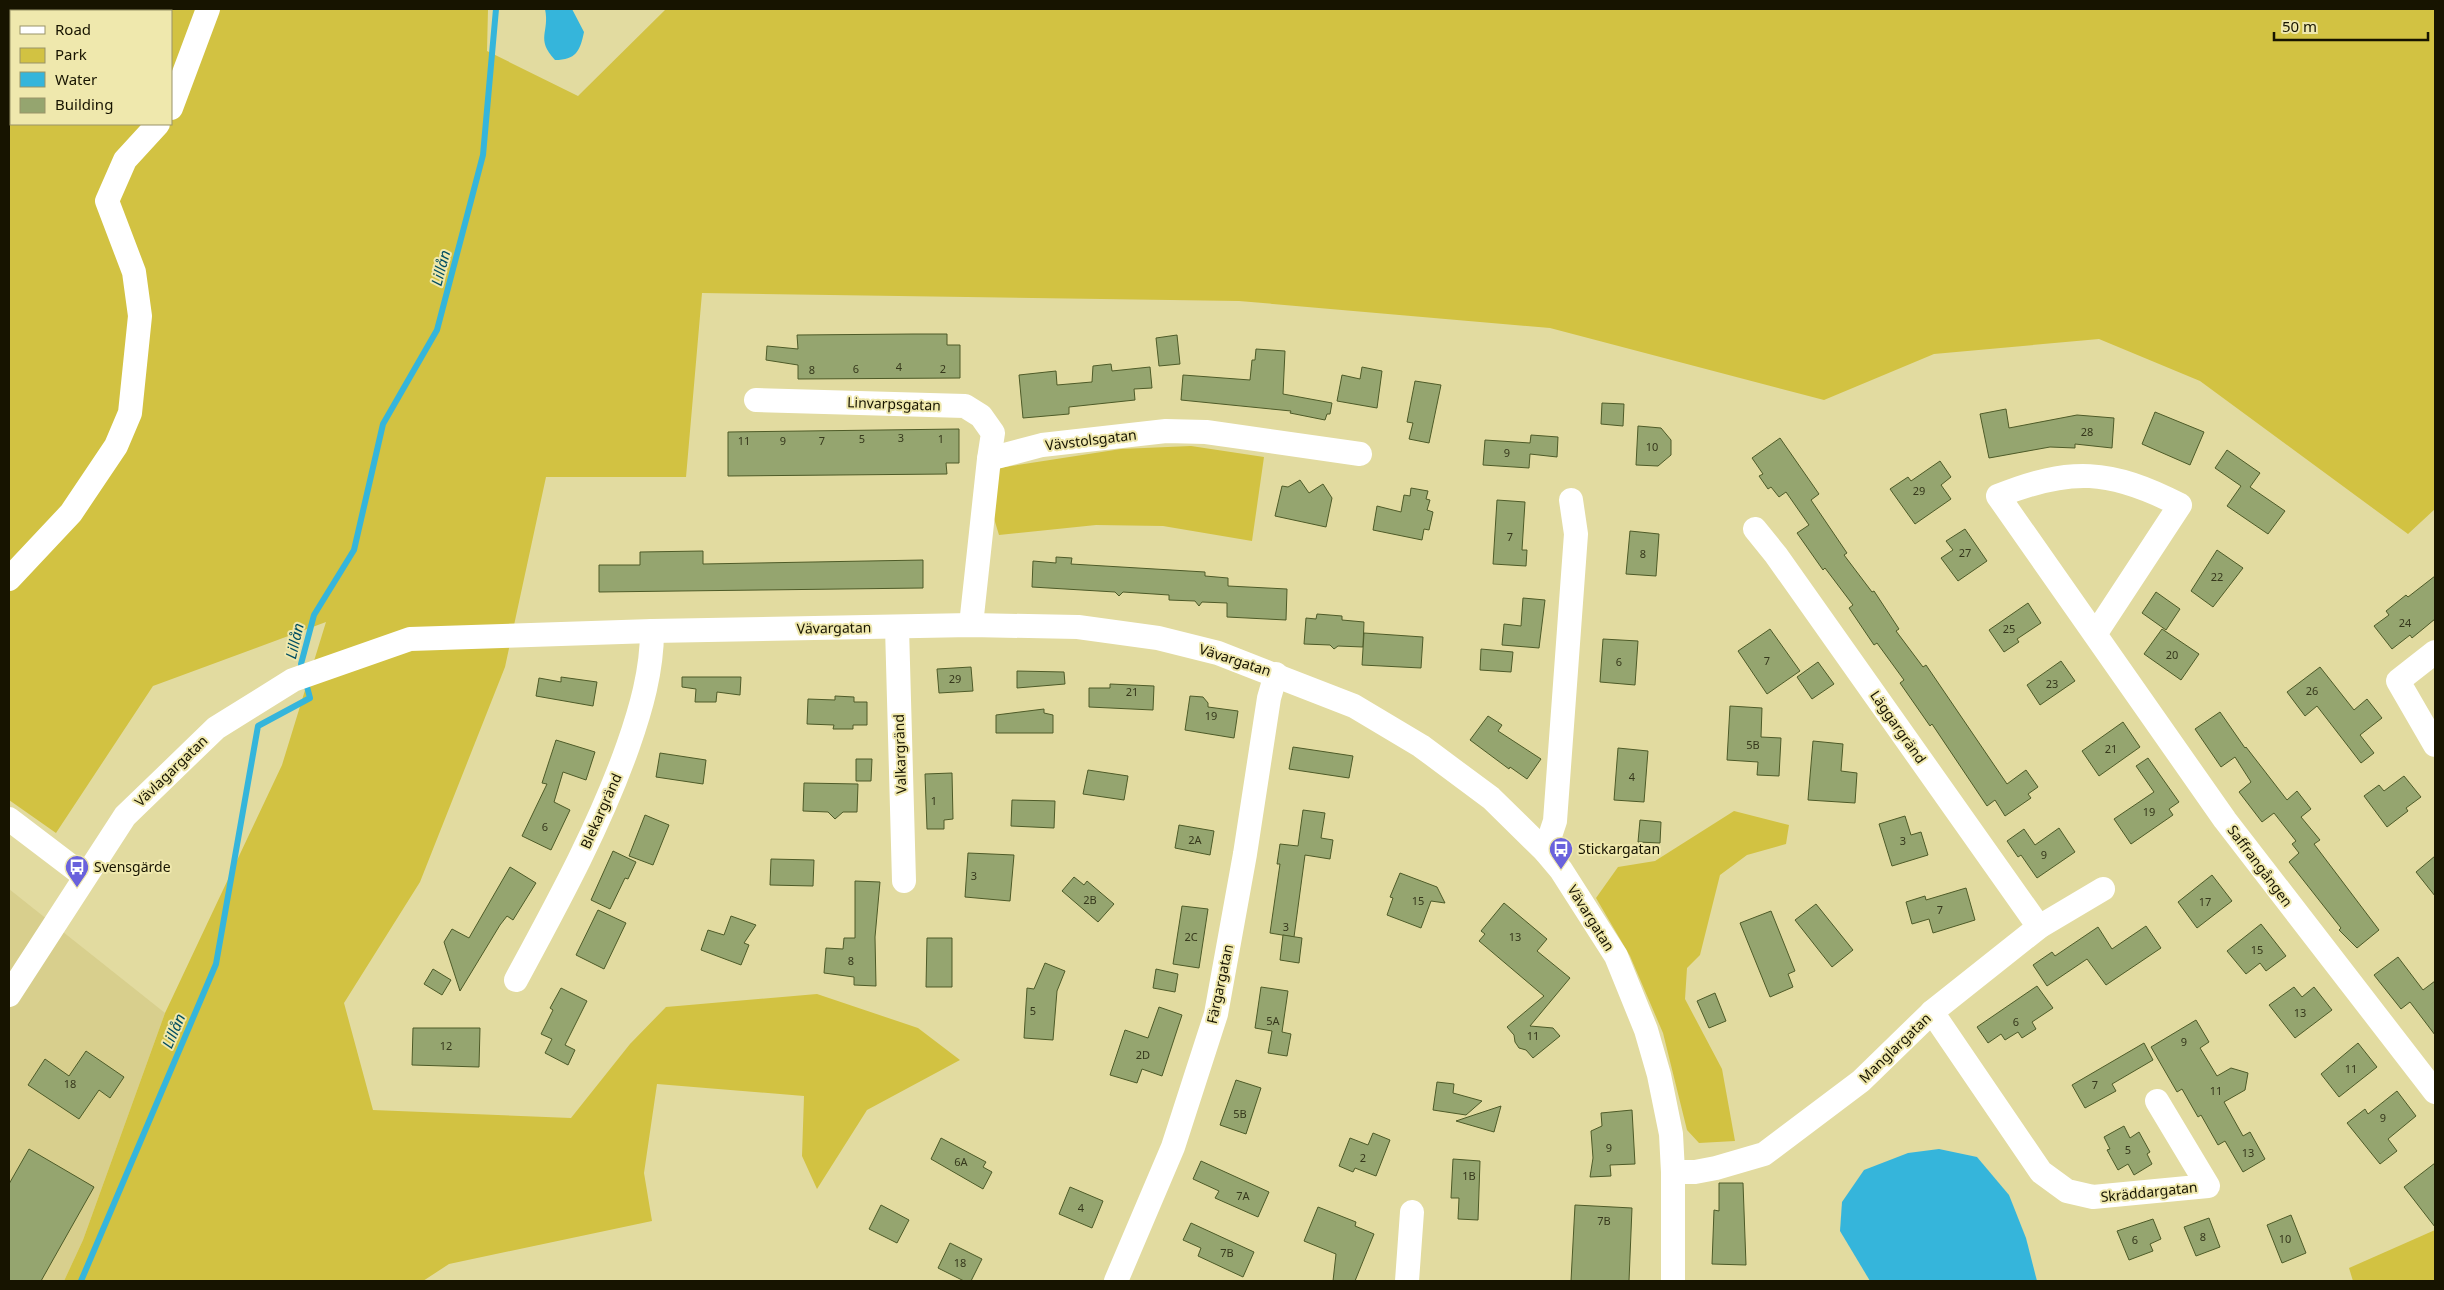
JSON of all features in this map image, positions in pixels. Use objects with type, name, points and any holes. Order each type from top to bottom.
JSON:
[{"type":"street","points":[[172,105],[208,9]]},
{"type":"street","points":[[9,579],[71,512],[116,446],[130,413],[140,316],[134,272],[106,201],[125,160],[157,125]]},
{"type":"street","name":"Linvarpsgatan","points":[[756,400],[965,406],[980,416],[993,432],[989,459]]},
{"type":"street","name":"Vävstolsgatan","points":[[989,459],[1042,445],[1166,431],[1206,432],[1360,454]]},
{"type":"street","points":[[971,625],[989,459]]},
{"type":"street","name":"Saffrangången","points":[[2096,633],[2180,504],[2148,488],[2106,477],[2066,475],[2032,482],[1998,496],[2096,633],[2225,820],[2435,1092]]},
{"type":"street","points":[[1545,851],[1555,821],[1560,766],[1576,534],[1572,500]]},
{"type":"street","name":"Läggargränd","points":[[1755,529],[1788,571],[2039,927]]},
{"type":"street","name":"Vävargatan","points":[[410,639],[652,631],[971,625],[1078,627],[1158,638],[1218,653],[1354,706],[1421,746],[1491,798],[1545,851],[1561,870],[1616,956],[1646,1030],[1659,1075],[1671,1134],[1673,1281]]},
{"type":"street","name":"Valkargränd","points":[[896,627],[904,881]]},
{"type":"street","name":"Blekargränd","points":[[516,980],[561,896],[611,794],[640,710],[652,649],[652,631]]},
{"type":"street","name":"Vävlagargatan","points":[[9,995],[84,876],[125,816],[216,728],[293,680],[410,639]]},
{"type":"street","points":[[2435,652],[2398,681],[2435,745]]},
{"type":"street","name":"Färgargatan","points":[[1116,1281],[1173,1147],[1216,1014],[1245,854],[1269,698],[1276,674]]},
{"type":"street","points":[[9,819],[84,876]]},
{"type":"street","name":"Manglargatan","points":[[1673,1172],[1702,1170],[1764,1154],[1861,1081],[1932,1012],[2039,927],[2103,889]]},
{"type":"street","name":"Skräddargatan","points":[[1932,1012],[2041,1172],[2067,1191],[2093,1197],[2208,1186],[2157,1101]]},
{"type":"street","points":[[1407,1281],[1412,1212]]},
{"type":"shaded area","points":[[9,889],[165,1013],[83,1240],[64,1281],[9,1281]]},
{"type":"green space","points":[[9,9],[488,9],[487,51],[578,96],[666,9],[2435,9],[2435,509],[2408,534],[2200,381],[2099,339],[1934,354],[1824,400],[1550,328],[1239,301],[702,293],[686,477],[546,477],[505,667],[420,882],[344,1003],[373,1110],[571,1118],[630,1044],[666,1007],[817,994],[918,1028],[960,1060],[867,1110],[817,1189],[802,1156],[804,1096],[657,1084],[644,1173],[652,1221],[449,1264],[423,1281],[64,1281],[83,1240],[165,1013],[282,765],[326,622],[153,686],[56,833],[9,800]]},
{"type":"green space","points":[[1191,446],[1264,457],[1252,541],[1163,526],[1096,525],[999,535],[992,512],[999,468],[1121,449]]},
{"type":"green space","points":[[1734,811],[1789,825],[1786,844],[1747,855],[1720,875],[1700,955],[1687,968],[1685,999],[1722,1069],[1735,1141],[1699,1143],[1687,1130],[1663,1033],[1630,956],[1596,898],[1618,867],[1655,861]]},
{"type":"green space","points":[[2435,1230],[2435,1281],[2353,1281],[2349,1268]]},
{"type":"water","points":[[545,9],[572,9],[584,32],[579,49],[572,56],[562,60],[555,60],[549,52],[544,41]]},
{"type":"water","points":[[1939,1149],[1977,1157],[2009,1195],[2026,1238],[2037,1281],[1870,1281],[1840,1231],[1842,1202],[1864,1170],[1908,1153]]},
{"type":"building","points":[[947,334],[947,345],[960,345],[960,378],[798,379],[798,365],[766,360],[767,346],[798,349],[797,335]]},
{"type":"building","points":[[1177,335],[1180,364],[1159,366],[1156,338]]},
{"type":"building","points":[[1256,349],[1285,351],[1283,394],[1332,403],[1330,414],[1327,414],[1325,420],[1290,413],[1291,411],[1181,400],[1183,375],[1250,380],[1252,360],[1255,360]]},
{"type":"building","points":[[1111,364],[1112,371],[1150,367],[1152,388],[1134,389],[1135,400],[1069,407],[1069,414],[1023,418],[1019,375],[1056,371],[1057,385],[1092,382],[1093,366]]},
{"type":"building","points":[[1362,367],[1382,371],[1377,408],[1337,401],[1342,375],[1360,379]]},
{"type":"building","points":[[1415,381],[1441,385],[1429,443],[1409,439],[1413,423],[1407,422]]},
{"type":"building","points":[[1602,403],[1624,404],[1623,426],[1601,424]]},
{"type":"building","points":[[2006,409],[2009,428],[2077,415],[2114,418],[2112,448],[2075,444],[2075,448],[2050,447],[1989,458],[1980,414]]},
{"type":"building","points":[[2155,412],[2204,432],[2190,465],[2142,444]]},
{"type":"building","points":[[1638,426],[1661,428],[1671,440],[1671,455],[1658,466],[1636,465]]},
{"type":"building","points":[[959,429],[959,463],[946,463],[947,474],[728,476],[728,432]]},
{"type":"building","points":[[1531,435],[1558,437],[1557,457],[1530,454],[1529,468],[1483,465],[1485,440],[1530,443]]},
{"type":"building","points":[[1780,438],[1819,494],[1811,500],[1847,553],[1844,555],[1872,592],[1874,591],[1899,629],[1896,631],[1923,667],[1926,665],[2007,784],[2026,770],[2038,787],[2028,794],[2031,798],[2005,816],[1995,800],[1987,806],[1932,724],[1930,726],[1900,683],[1904,680],[1877,643],[1874,645],[1849,608],[1853,605],[1825,568],[1823,570],[1797,533],[1809,525],[1786,492],[1779,497],[1771,487],[1768,489],[1759,476],[1763,474],[1752,458]]},
{"type":"building","points":[[2227,450],[2260,473],[2250,487],[2285,511],[2268,534],[2227,506],[2241,486],[2215,468]]},
{"type":"building","points":[[1940,461],[1951,477],[1941,485],[1951,499],[1915,524],[1890,489],[1908,477],[1911,481]]},
{"type":"building","points":[[1300,480],[1309,493],[1323,484],[1332,498],[1326,527],[1275,516],[1282,486],[1288,487]]},
{"type":"building","points":[[1411,488],[1428,491],[1426,499],[1430,500],[1427,510],[1433,512],[1429,530],[1424,529],[1422,540],[1373,530],[1377,506],[1401,512],[1404,495],[1410,496]]},
{"type":"building","points":[[1497,500],[1525,502],[1522,550],[1527,550],[1526,566],[1493,564]]},
{"type":"building","points":[[1965,529],[1987,561],[1958,581],[1941,558],[1953,550],[1946,541]]},
{"type":"building","points":[[1630,531],[1659,534],[1656,576],[1626,574]]},
{"type":"building","points":[[2217,550],[2243,568],[2213,607],[2191,591]]},
{"type":"building","points":[[703,551],[703,564],[923,560],[923,588],[599,592],[599,565],[640,565],[640,552]]},
{"type":"building","points":[[1056,557],[1072,558],[1071,564],[1205,572],[1205,576],[1228,578],[1228,586],[1287,589],[1286,620],[1227,617],[1227,603],[1202,602],[1199,606],[1195,601],[1169,600],[1169,595],[1123,592],[1119,596],[1115,592],[1032,587],[1033,561],[1056,563]]},
{"type":"building","points":[[2435,576],[2435,619],[2412,638],[2410,635],[2392,649],[2374,626],[2389,615],[2386,611]]},
{"type":"building","points":[[2156,592],[2180,609],[2166,630],[2142,613]]},
{"type":"building","points":[[1523,598],[1545,600],[1539,648],[1502,645],[1504,624],[1521,626]]},
{"type":"building","points":[[2028,603],[2041,623],[2017,639],[2019,642],[2004,652],[1989,630]]},
{"type":"building","points":[[1317,614],[1342,616],[1342,620],[1364,622],[1363,647],[1338,646],[1334,649],[1330,645],[1304,644],[1306,618],[1316,619]]},
{"type":"building","points":[[1770,629],[1800,671],[1767,694],[1738,651]]},
{"type":"building","points":[[2162,629],[2199,654],[2181,680],[2144,654]]},
{"type":"building","points":[[1364,633],[1423,637],[1421,668],[1362,665]]},
{"type":"building","points":[[1603,639],[1638,641],[1635,685],[1600,682]]},
{"type":"building","points":[[1481,649],[1513,652],[1511,672],[1480,670]]},
{"type":"building","points":[[2061,661],[2075,681],[2040,705],[2027,685]]},
{"type":"building","points":[[1818,662],[1834,684],[1812,699],[1797,677]]},
{"type":"building","points":[[971,667],[973,691],[939,693],[937,669]]},
{"type":"building","points":[[2320,667],[2354,710],[2367,699],[2382,718],[2360,735],[2374,753],[2361,763],[2317,706],[2305,716],[2287,692]]},
{"type":"building","points":[[1017,671],[1064,672],[1065,684],[1017,688]]},
{"type":"building","points":[[561,677],[597,682],[593,706],[536,696],[539,678],[561,682]]},
{"type":"building","points":[[682,677],[741,677],[740,695],[717,692],[716,702],[695,702],[696,689],[682,687]]},
{"type":"building","points":[[1110,684],[1154,686],[1153,710],[1089,707],[1089,688],[1110,688]]},
{"type":"building","points":[[835,696],[854,697],[854,702],[867,702],[867,725],[853,725],[853,729],[833,729],[834,725],[807,724],[808,699],[835,700]]},
{"type":"building","points":[[1190,696],[1203,697],[1208,703],[1208,707],[1238,711],[1234,738],[1185,730]]},
{"type":"building","points":[[1730,706],[1762,708],[1761,737],[1781,738],[1779,776],[1757,775],[1758,762],[1727,760]]},
{"type":"building","points":[[1044,709],[1044,713],[1053,715],[1053,733],[996,733],[996,715]]},
{"type":"building","points":[[2220,712],[2245,748],[2287,800],[2297,791],[2311,809],[2301,817],[2320,840],[2314,844],[2379,930],[2357,948],[2339,930],[2341,928],[2289,862],[2299,853],[2292,844],[2296,841],[2274,813],[2262,822],[2239,792],[2251,782],[2235,757],[2221,767],[2195,729]]},
{"type":"building","points":[[1488,716],[1502,725],[1498,731],[1541,759],[1527,779],[1510,767],[1509,769],[1470,740]]},
{"type":"building","points":[[2123,722],[2140,747],[2099,776],[2082,751]]},
{"type":"building","points":[[556,740],[595,752],[586,780],[563,772],[554,802],[570,810],[551,850],[522,836],[547,784],[542,783]]},
{"type":"building","points":[[1813,741],[1843,744],[1841,771],[1857,773],[1855,803],[1808,800]]},
{"type":"building","points":[[1293,747],[1353,756],[1349,778],[1289,769]]},
{"type":"building","points":[[1618,748],[1648,751],[1644,802],[1614,800]]},
{"type":"building","points":[[660,753],[706,760],[703,784],[656,777]]},
{"type":"building","points":[[2148,758],[2179,802],[2169,809],[2173,815],[2131,844],[2114,819],[2154,792],[2136,766]]},
{"type":"building","points":[[856,759],[872,759],[871,781],[856,781]]},
{"type":"building","points":[[1088,770],[1128,776],[1124,800],[1083,794]]},
{"type":"building","points":[[952,773],[953,819],[944,820],[944,829],[927,829],[925,774]]},
{"type":"building","points":[[2404,776],[2421,797],[2406,808],[2408,811],[2387,827],[2364,796],[2379,785],[2384,791]]},
{"type":"building","points":[[804,783],[858,784],[857,812],[843,812],[835,819],[828,812],[803,811]]},
{"type":"building","points":[[1012,800],[1055,801],[1054,828],[1011,826]]},
{"type":"building","points":[[1303,810],[1325,813],[1321,838],[1333,840],[1330,859],[1305,855],[1294,937],[1270,933],[1280,864],[1277,864],[1280,844],[1298,846]]},
{"type":"building","points":[[645,815],[669,825],[653,865],[629,856]]},
{"type":"building","points":[[1905,816],[1911,835],[1921,832],[1928,855],[1892,866],[1879,824]]},
{"type":"building","points":[[1640,820],[1661,822],[1660,843],[1638,842]]},
{"type":"building","points":[[1179,825],[1214,831],[1210,855],[1175,848]]},
{"type":"building","points":[[2059,828],[2075,852],[2037,878],[2021,855],[2018,857],[2007,841],[2024,829],[2035,845]]},
{"type":"building","points":[[613,851],[636,862],[628,879],[625,878],[610,909],[591,900]]},
{"type":"building","points":[[968,853],[1014,855],[1010,901],[965,897]]},
{"type":"building","points":[[2435,856],[2435,896],[2416,872]]},
{"type":"building","points":[[771,859],[814,860],[813,886],[770,885]]},
{"type":"building","points":[[510,867],[536,883],[513,920],[507,916],[500,925],[460,991],[444,942],[452,929],[469,938]]},
{"type":"building","points":[[1400,873],[1437,887],[1445,903],[1431,901],[1421,928],[1387,915],[1393,898],[1390,897]]},
{"type":"building","points":[[2212,875],[2232,901],[2197,928],[2178,902]]},
{"type":"building","points":[[1074,877],[1084,885],[1087,881],[1114,904],[1098,922],[1062,891]]},
{"type":"building","points":[[855,881],[880,882],[875,937],[876,986],[854,985],[854,977],[824,973],[826,948],[843,949],[844,938],[855,938]]},
{"type":"building","points":[[1966,888],[1975,920],[1933,933],[1929,919],[1912,924],[1906,902],[1925,896],[1926,900]]},
{"type":"building","points":[[1504,903],[1547,939],[1537,951],[1570,978],[1530,1026],[1553,1028],[1560,1036],[1533,1058],[1526,1050],[1519,1048],[1515,1042],[1514,1035],[1507,1027],[1544,996],[1479,941],[1485,934],[1481,931]]},
{"type":"building","points":[[1816,904],[1853,950],[1832,967],[1795,920]]},
{"type":"building","points":[[1182,906],[1208,909],[1199,968],[1173,964]]},
{"type":"building","points":[[598,910],[626,923],[604,969],[576,955]]},
{"type":"building","points":[[1771,911],[1795,971],[1788,974],[1793,987],[1770,997],[1740,923]]},
{"type":"building","points":[[731,916],[756,925],[744,943],[749,945],[741,965],[701,950],[708,930],[724,935]]},
{"type":"building","points":[[2261,924],[2286,956],[2266,971],[2260,963],[2246,974],[2227,951]]},
{"type":"building","points":[[2146,926],[2161,948],[2106,985],[2087,959],[2047,986],[2033,965],[2052,952],[2055,956],[2098,927],[2112,949]]},
{"type":"building","points":[[1283,935],[1302,938],[1299,963],[1280,960]]},
{"type":"building","points":[[927,938],[952,938],[952,987],[926,987]]},
{"type":"building","points":[[2398,957],[2423,990],[2435,981],[2435,1035],[2410,1002],[2401,1009],[2374,975]]},
{"type":"building","points":[[1045,963],[1065,971],[1057,991],[1053,1040],[1024,1038],[1027,988],[1034,989]]},
{"type":"building","points":[[433,969],[451,980],[442,995],[424,984]]},
{"type":"building","points":[[1156,969],[1178,974],[1175,992],[1153,988]]},
{"type":"building","points":[[2037,986],[2053,1008],[2032,1022],[2036,1029],[2022,1038],[2018,1032],[2005,1040],[2001,1034],[1988,1043],[1977,1027]]},
{"type":"building","points":[[1261,987],[1288,991],[1282,1032],[1291,1034],[1287,1056],[1268,1053],[1272,1031],[1255,1028]]},
{"type":"building","points":[[2294,987],[2302,997],[2314,987],[2332,1010],[2295,1038],[2269,1005]]},
{"type":"building","points":[[561,988],[587,1001],[565,1045],[575,1050],[568,1065],[545,1053],[552,1039],[541,1034],[553,1010],[550,1008]]},
{"type":"building","points":[[1715,993],[1726,1021],[1709,1028],[1697,1001]]},
{"type":"building","points":[[1159,1007],[1182,1015],[1162,1076],[1142,1069],[1137,1083],[1110,1075],[1125,1030],[1148,1038]]},
{"type":"building","points":[[2196,1020],[2209,1042],[2200,1048],[2217,1076],[2231,1068],[2248,1073],[2245,1090],[2224,1102],[2243,1136],[2250,1132],[2265,1159],[2243,1172],[2225,1141],[2218,1145],[2201,1115],[2198,1117],[2182,1089],[2177,1092],[2151,1047]]},
{"type":"building","points":[[413,1028],[480,1028],[479,1067],[412,1065]]},
{"type":"building","points":[[2144,1043],[2153,1060],[2112,1084],[2116,1091],[2085,1108],[2072,1085]]},
{"type":"building","points":[[2358,1043],[2377,1067],[2339,1097],[2321,1074]]},
{"type":"building","points":[[86,1051],[124,1077],[110,1098],[99,1090],[79,1119],[28,1085],[45,1059],[69,1076]]},
{"type":"building","points":[[1236,1080],[1261,1088],[1246,1134],[1220,1125]]},
{"type":"building","points":[[1437,1082],[1454,1084],[1453,1093],[1482,1101],[1466,1115],[1433,1110]]},
{"type":"building","points":[[2397,1091],[2416,1116],[2388,1139],[2397,1151],[2380,1164],[2347,1123],[2365,1109],[2368,1114]]},
{"type":"building","points":[[1501,1106],[1494,1132],[1456,1121]]},
{"type":"building","points":[[1632,1110],[1635,1164],[1610,1165],[1611,1176],[1590,1177],[1593,1158],[1591,1131],[1602,1126],[1601,1113]]},
{"type":"building","points":[[2124,1126],[2130,1138],[2139,1132],[2150,1152],[2147,1154],[2152,1164],[2134,1175],[2128,1164],[2118,1170],[2107,1150],[2110,1149],[2104,1137]]},
{"type":"building","points":[[1373,1133],[1390,1140],[1376,1176],[1355,1168],[1353,1172],[1339,1166],[1350,1138],[1368,1145]]},
{"type":"building","points":[[941,1138],[986,1162],[983,1167],[992,1172],[983,1189],[931,1159]]},
{"type":"building","points":[[29,1149],[94,1187],[41,1281],[9,1281],[9,1184]]},
{"type":"building","points":[[1453,1159],[1480,1161],[1478,1220],[1458,1219],[1459,1198],[1451,1198]]},
{"type":"building","points":[[1201,1161],[1269,1192],[1258,1217],[1215,1198],[1219,1191],[1193,1179]]},
{"type":"building","points":[[2435,1163],[2435,1227],[2404,1187]]},
{"type":"building","points":[[1719,1183],[1743,1183],[1746,1265],[1712,1264],[1714,1210],[1719,1211]]},
{"type":"building","points":[[1070,1187],[1103,1201],[1092,1228],[1059,1214]]},
{"type":"building","points":[[881,1205],[909,1220],[897,1243],[869,1229]]},
{"type":"building","points":[[1575,1205],[1632,1208],[1629,1281],[1571,1281]]},
{"type":"building","points":[[1318,1207],[1356,1222],[1355,1226],[1374,1234],[1355,1281],[1333,1281],[1336,1254],[1304,1241]]},
{"type":"building","points":[[2291,1215],[2306,1253],[2282,1263],[2267,1225]]},
{"type":"building","points":[[2209,1218],[2220,1247],[2196,1256],[2184,1227]]},
{"type":"building","points":[[2153,1219],[2161,1239],[2150,1244],[2153,1251],[2129,1260],[2117,1231]]},
{"type":"building","points":[[1191,1223],[1254,1252],[1243,1277],[1198,1256],[1201,1248],[1183,1240]]},
{"type":"building","points":[[950,1243],[982,1259],[971,1281],[964,1281],[938,1268]]},
{"type":"waterway","name":"Lillån","points":[[81,1281],[216,964],[258,726],[310,698],[301,664],[314,615],[354,550],[383,424],[437,330],[483,155],[496,9]]},
{"type":"place","name":"Stickargatan","points":[[1561,870]]},
{"type":"place","name":"Svensgärde","points":[[77,888]]}]
